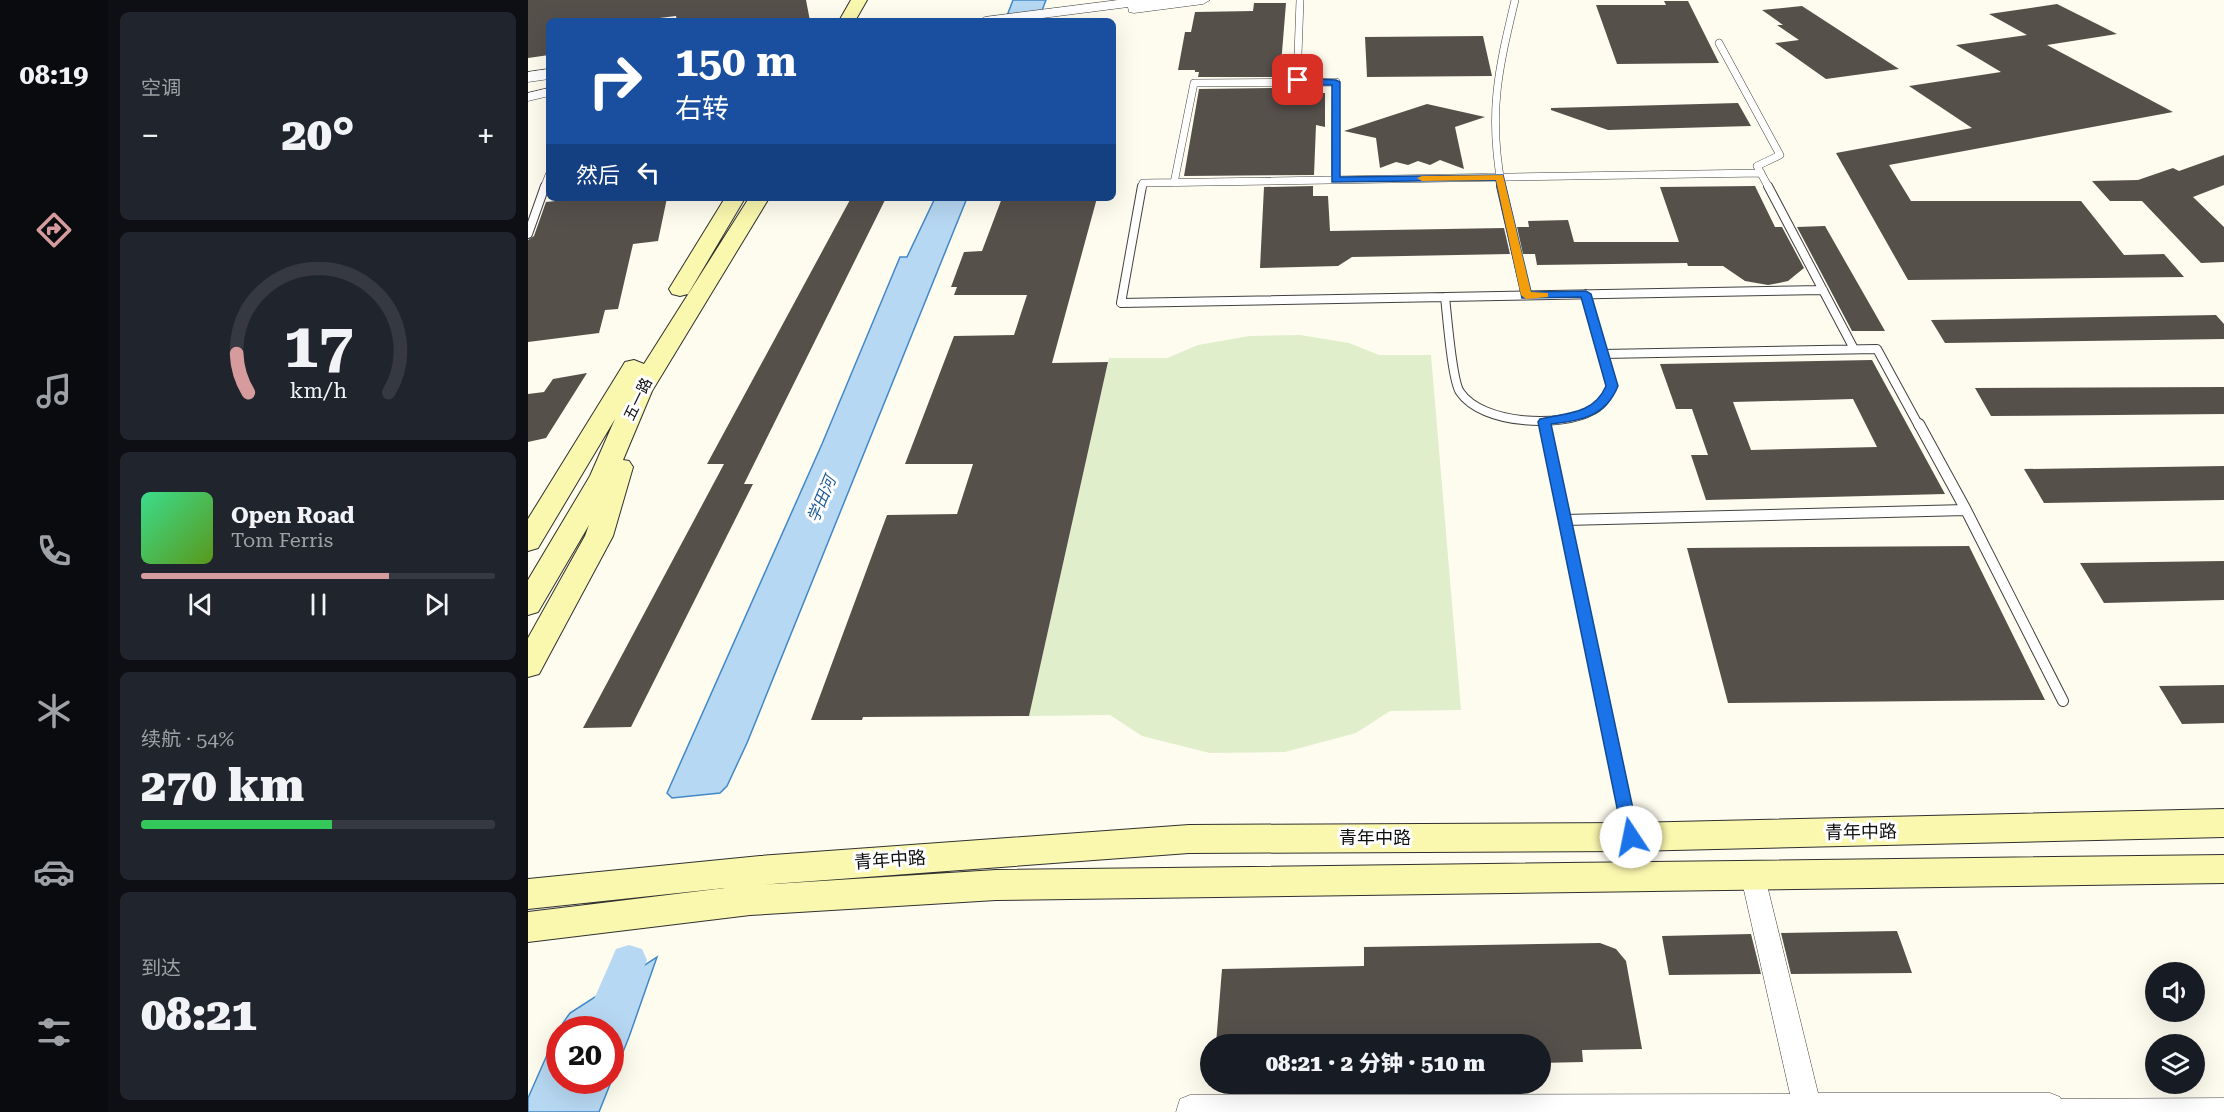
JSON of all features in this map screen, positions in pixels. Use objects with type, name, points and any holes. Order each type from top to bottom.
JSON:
[{"type":"main road","points":[[849,18],[859,0]]},
{"type":"main road","points":[[866,18],[875,0]]},
{"type":"main road","name":"五一路","points":[[528,606],[603,476],[640,391],[752,201]]},
{"type":"main road","name":"五一路","points":[[528,542],[752,201]]},
{"type":"main road","points":[[528,666],[599,536],[616,485],[640,391]]},
{"type":"main road","name":"青年中路","points":[[528,894],[760,870],[1189,839],[1631,837],[2224,823]]},
{"type":"main road","name":"青年中路","points":[[528,927],[750,900],[996,885],[1216,880],[1753,877],[2224,869]]},
{"type":"street","points":[[1045,18],[1152,0]]},
{"type":"street","points":[[1045,18],[1203,0]]},
{"type":"street","points":[[528,78],[546,76]]},
{"type":"street","points":[[528,97],[546,93]]},
{"type":"street","points":[[1753,877],[1807,1106]]},
{"type":"street","points":[[1190,1112],[1190,1108],[1202,1107],[1605,1109],[1807,1106],[2051,1109]]},
{"type":"lane","points":[[1297,82],[1300,0]]},
{"type":"lane","points":[[1515,0],[1493,106],[1494,140],[1526,295]]},
{"type":"lane","points":[[1719,44],[1780,155],[1757,165],[1854,349]]},
{"type":"lane","points":[[1174,183],[1194,83],[1336,82],[1335,180]]},
{"type":"lane","points":[[1761,173],[1143,183],[1121,303],[1823,290]]},
{"type":"lane","points":[[528,234],[546,183]]},
{"type":"lane","points":[[1445,297],[1459,390],[1473,403],[1493,414],[1518,420],[1545,422],[1592,411],[1606,399],[1612,386],[1586,294]]},
{"type":"lane","points":[[1603,354],[1877,349],[1966,510],[2063,701]]},
{"type":"lane","points":[[1545,422],[1631,837]]},
{"type":"lane","points":[[1566,520],[1966,510]]},
{"type":"lane","points":[[2051,1109],[2224,1105]]},
{"type":"green space","points":[[1300,335],[1349,343],[1379,355],[1431,355],[1461,710],[1390,711],[1356,733],[1285,752],[1210,753],[1142,736],[1110,715],[1029,716],[1109,358],[1167,358],[1198,345],[1249,336]]},
{"type":"water","points":[[1013,0],[1046,0],[1039,18],[1006,18]]},
{"type":"water","points":[[934,201],[966,201],[747,743],[727,786],[720,793],[672,798],[667,793],[822,444],[900,257],[907,257]]},
{"type":"water","points":[[657,957],[624,1050],[624,1016],[568,1016]]},
{"type":"water","points":[[546,1057],[546,1094],[606,1094],[599,1112],[528,1112],[528,1098]]},
{"type":"building","points":[[528,0],[806,0],[809,18],[676,18],[676,16],[546,18],[546,55],[528,58]]},
{"type":"building","points":[[1664,1],[1688,1],[1719,63],[1617,64],[1596,5],[1666,5]]},
{"type":"building","points":[[1254,3],[1286,3],[1280,77],[1198,77],[1199,72],[1195,70],[1178,70],[1185,32],[1191,32],[1195,12],[1253,11]]},
{"type":"building","points":[[2057,4],[2117,34],[2047,45],[2173,112],[1889,165],[1911,201],[2081,201],[2124,255],[2164,254],[2184,277],[1908,280],[1836,153],[1972,128],[1909,86],[2001,72],[1956,45],[2027,35],[1989,14]]},
{"type":"building","points":[[1802,6],[1899,69],[1826,79],[1775,43],[1799,40],[1777,25],[1783,25],[1762,10]]},
{"type":"building","points":[[1483,36],[1492,76],[1367,77],[1365,37]]},
{"type":"building","points":[[1279,88],[1279,93],[1325,93],[1325,127],[1316,125],[1314,175],[1184,176],[1199,89]]},
{"type":"building","points":[[1738,103],[1751,126],[1608,130],[1551,110],[1551,108]]},
{"type":"building","points":[[1427,104],[1485,117],[1455,127],[1464,169],[1440,160],[1430,165],[1418,161],[1408,165],[1396,162],[1380,168],[1376,138],[1344,131]]},
{"type":"building","points":[[2224,155],[2224,185],[2193,197],[2224,227],[2224,262],[2201,263],[2142,201],[2110,201],[2092,181],[2138,180],[2173,168],[2179,171]]},
{"type":"building","points":[[1313,186],[1313,196],[1328,196],[1330,231],[1504,228],[1510,254],[1352,257],[1338,266],[1260,268],[1264,187]]},
{"type":"building","points":[[1755,186],[1775,227],[1782,227],[1804,268],[1788,281],[1768,285],[1745,281],[1723,266],[1688,266],[1687,263],[1537,265],[1535,254],[1523,254],[1517,227],[1529,227],[1528,221],[1568,220],[1574,242],[1679,242],[1660,187]]},
{"type":"building","points":[[666,201],[658,241],[633,244],[618,309],[605,310],[599,333],[528,342],[528,240],[534,236],[546,202]]},
{"type":"building","points":[[849,201],[885,201],[744,484],[753,484],[631,727],[583,728],[724,464],[707,464]]},
{"type":"building","points":[[1001,201],[1096,201],[1052,363],[1108,362],[1029,716],[863,717],[862,720],[811,720],[887,515],[957,514],[973,464],[905,464],[954,336],[1014,335],[1027,295],[954,295],[957,287],[951,287],[964,252],[982,251]]},
{"type":"building","points":[[1825,226],[1885,331],[1852,331],[1797,227]]},
{"type":"building","points":[[2216,315],[2224,324],[2224,339],[1945,343],[1931,320]]},
{"type":"building","points":[[1872,360],[1945,494],[1706,500],[1691,455],[1708,455],[1692,409],[1676,409],[1660,364]],"holes":[[[1853,399],[1877,447],[1751,450],[1733,402]]]},
{"type":"building","points":[[587,373],[546,438],[528,442],[528,394],[544,392],[553,379]]},
{"type":"building","points":[[2224,387],[2224,414],[1991,416],[1975,388]]},
{"type":"building","points":[[2224,466],[2224,500],[2044,503],[2024,469]]},
{"type":"building","points":[[1969,546],[2045,700],[1728,703],[1687,548]]},
{"type":"building","points":[[2224,561],[2224,600],[2104,603],[2080,563]]},
{"type":"building","points":[[2224,685],[2224,723],[2182,724],[2159,686]]},
{"type":"building","points":[[1897,931],[1912,973],[1791,974],[1781,933]]},
{"type":"building","points":[[1751,934],[1761,974],[1669,975],[1662,936]]},
{"type":"building","points":[[1600,943],[1616,949],[1626,961],[1642,1049],[1582,1050],[1583,1062],[1551,1063],[1551,1034],[1217,1034],[1222,969],[1364,966],[1364,947]]},
{"type":"waterway","name":"学田河","points":[[605,1016],[629,960]]},
{"type":"slow traffic","points":[[1422,178],[1500,177],[1526,295],[1544,295]]},
{"type":"route","points":[[1298,80],[1297,82],[1336,82],[1335,180],[1500,177],[1526,295],[1586,294],[1612,386],[1606,399],[1592,411],[1570,418],[1545,422],[1631,837]]}]
